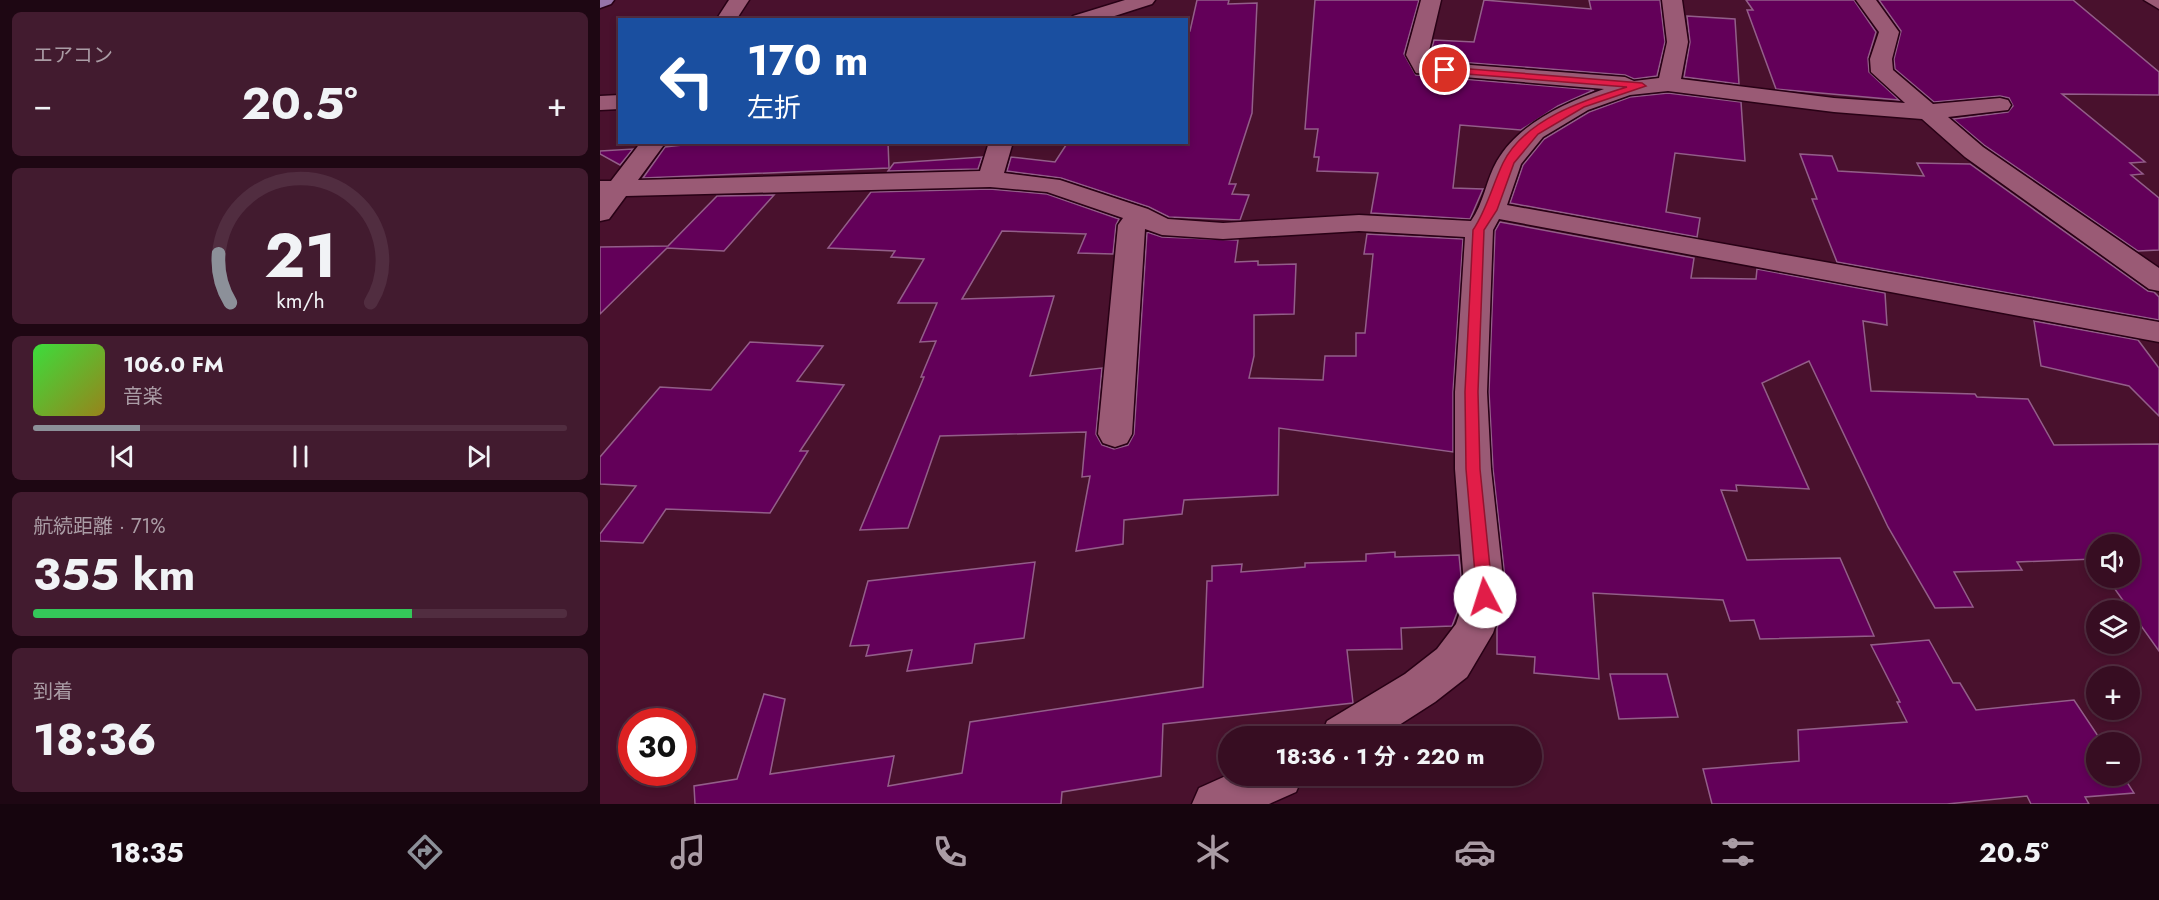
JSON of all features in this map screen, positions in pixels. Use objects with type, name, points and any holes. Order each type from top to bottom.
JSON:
[{"type":"main road","points":[[600,2],[604,0]]},
{"type":"street","points":[[727,18],[739,0]]},
{"type":"street","points":[[1086,18],[1145,0]]},
{"type":"street","points":[[1431,0],[1417,55],[1424,68],[1642,86],[1668,84],[1834,105],[1926,112],[2000,105]]},
{"type":"street","points":[[1668,84],[1674,70],[1680,40],[1672,0]]},
{"type":"street","points":[[1866,0],[1889,32],[1881,59],[1882,72],[1974,152],[2159,282]]},
{"type":"street","points":[[2154,0],[2159,3]]},
{"type":"street","points":[[1359,726],[1420,688],[1452,663],[1473,633],[1485,597],[1473,469],[1471,392],[1485,220],[1509,162],[1535,132],[1580,105],[1642,86]]},
{"type":"street","points":[[600,103],[618,102]]},
{"type":"street","points":[[600,213],[610,189],[652,144]]},
{"type":"street","points":[[990,179],[1000,144]]},
{"type":"street","points":[[610,189],[916,178],[990,179],[1051,185],[1139,215],[1162,227],[1223,231],[1359,223],[1485,220],[2159,332]]},
{"type":"street","points":[[1115,434],[1132,225],[1139,215]]},
{"type":"street","points":[[2123,256],[2159,254]]},
{"type":"street","points":[[1215,804],[1257,786]]},
{"type":"building","points":[[1197,0],[1229,0],[1228,4],[1257,3],[1252,113],[1229,184],[1236,184],[1232,194],[1249,195],[1240,220],[1169,217],[1149,207],[1061,178],[1007,171],[1011,157],[1055,162],[1067,144],[1188,144],[1188,31],[1190,31]]},
{"type":"building","points":[[1315,0],[1419,0],[1404,54],[1416,75],[1594,90],[1558,106],[1521,130],[1460,125],[1453,188],[1483,189],[1470,219],[1371,213],[1378,173],[1317,171],[1319,157],[1314,157],[1318,129],[1305,129]]},
{"type":"building","points":[[1484,0],[1591,9],[1589,0],[1660,0],[1665,42],[1657,76],[1634,79],[1625,75],[1433,60],[1430,55],[1434,40],[1474,42]]},
{"type":"building","points":[[1746,0],[1854,0],[1876,32],[1868,58],[1869,72],[1899,100],[1776,89],[1747,10],[1753,10]]},
{"type":"building","points":[[1879,0],[2073,0],[2159,72],[2159,95],[2062,94],[2145,162],[2130,163],[2143,174],[2131,175],[2159,198],[2159,250],[2138,251],[1984,145],[1953,119],[2008,112],[2013,106],[2009,98],[2000,96],[1934,102],[1895,69],[1894,59],[1901,31]]},
{"type":"building","points":[[1687,16],[1735,19],[1739,84],[1684,77],[1690,42]]},
{"type":"building","points":[[1668,93],[1741,102],[1745,161],[1675,153],[1666,212],[1700,218],[1697,237],[1510,203],[1523,165],[1544,139],[1589,112],[1630,97]]},
{"type":"building","points":[[691,144],[888,144],[889,168],[643,178],[665,147]]},
{"type":"building","points":[[633,149],[620,165],[600,154],[600,151]]},
{"type":"building","points":[[1800,154],[1832,156],[1838,171],[1924,176],[1917,163],[1970,164],[2148,291],[2154,292],[2159,297],[2159,320],[1837,262],[1812,199],[1817,199]]},
{"type":"building","points":[[982,157],[978,169],[888,171],[894,163]]},
{"type":"building","points":[[990,189],[1047,194],[1119,219],[1116,225],[1113,254],[1078,253],[1086,234],[1002,231],[962,299],[1054,296],[1030,376],[1102,368],[1096,434],[1102,445],[1114,449],[1128,445],[1134,434],[1147,232],[1162,237],[1238,240],[1235,262],[1258,261],[1258,265],[1296,264],[1294,314],[1254,315],[1254,356],[1249,378],[1323,380],[1325,356],[1356,356],[1356,333],[1365,333],[1373,254],[1364,254],[1367,234],[1463,239],[1453,392],[1453,452],[1279,428],[1278,495],[1184,500],[1182,514],[1124,520],[1123,544],[1076,551],[1090,476],[1082,477],[1086,432],[940,436],[908,528],[860,530],[924,377],[921,377],[936,341],[920,342],[937,303],[898,303],[924,259],[891,257],[895,251],[828,248],[871,192]]},
{"type":"building","points":[[774,195],[724,251],[667,248],[600,314],[600,247],[668,246],[717,196]]},
{"type":"building","points":[[1500,222],[1694,258],[1691,278],[1756,279],[1757,269],[1885,293],[1887,325],[1863,321],[1871,391],[1975,394],[1977,397],[2028,399],[2054,445],[2159,444],[2159,651],[2140,624],[2140,600],[2123,600],[2114,588],[2140,588],[2140,534],[2086,534],[2086,559],[2017,562],[2022,570],[1954,572],[1973,607],[1935,608],[1888,527],[1809,361],[1762,383],[1809,489],[1736,485],[1737,491],[1721,490],[1747,560],[1840,558],[1874,636],[1760,639],[1754,620],[1730,621],[1723,600],[1593,593],[1599,679],[1534,673],[1535,657],[1497,654],[1497,628],[1507,597],[1493,469],[1489,392],[1495,231]]},
{"type":"building","points":[[2034,321],[2138,340],[2159,368],[2159,416],[2129,386],[2041,366]]},
{"type":"building","points":[[750,342],[823,346],[797,381],[844,385],[800,451],[808,451],[770,513],[666,509],[643,543],[600,541],[600,534],[636,486],[600,484],[600,457],[660,387],[711,390]]},
{"type":"building","points":[[1395,552],[1395,557],[1459,555],[1463,597],[1452,626],[1401,628],[1402,649],[1347,650],[1353,703],[1163,724],[1161,776],[1062,792],[1061,804],[695,804],[694,786],[737,779],[764,694],[785,699],[770,774],[894,756],[888,786],[962,773],[970,722],[1203,687],[1207,581],[1212,581],[1212,566],[1242,564],[1241,572],[1305,567],[1305,563],[1366,561],[1366,554]]},
{"type":"building","points":[[1035,562],[1024,638],[975,644],[972,663],[907,671],[912,650],[866,656],[869,645],[850,646],[868,581]]},
{"type":"building","points":[[1929,640],[1953,683],[1960,683],[1976,710],[2074,700],[2095,732],[2086,732],[2086,786],[2129,786],[2134,793],[2085,797],[2089,804],[2031,804],[2027,796],[1947,804],[1712,804],[1703,769],[1799,761],[1798,730],[1907,722],[1897,702],[1900,702],[1871,645]]},
{"type":"building","points":[[1610,674],[1667,674],[1678,717],[1619,719]]},
{"type":"route","points":[[1445,70],[1642,86],[1626,89],[1580,105],[1535,132],[1509,162],[1492,210],[1479,230],[1471,392],[1473,469],[1485,597]]}]
